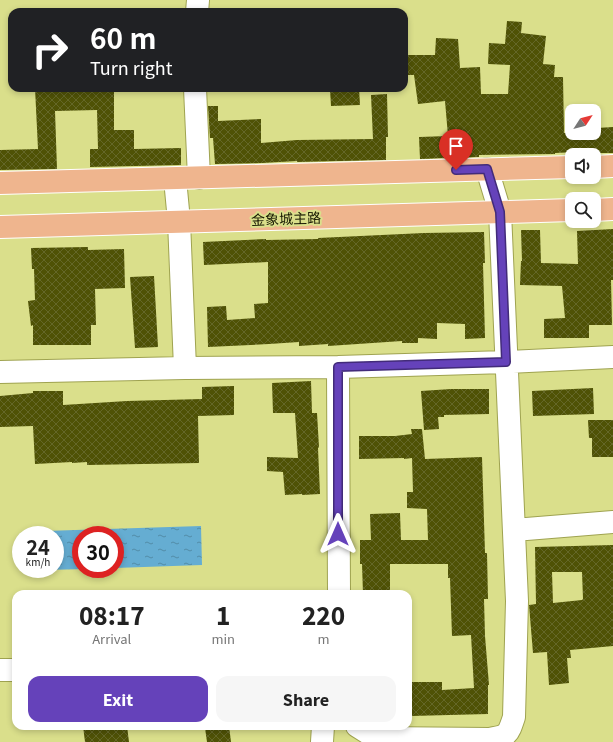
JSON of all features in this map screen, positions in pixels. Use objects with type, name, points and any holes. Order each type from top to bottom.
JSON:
[{"type":"main road","points":[[601,166],[613,166]]},
{"type":"main road","points":[[0,183],[565,167]]},
{"type":"main road","points":[[601,210],[613,209]]},
{"type":"main road","name":"金象城主路","points":[[0,227],[565,210]]},
{"type":"street","points":[[195,92],[199,178]]},
{"type":"street","points":[[363,730],[376,738],[489,739],[502,737],[510,730],[514,717],[517,600],[500,212],[487,169]]},
{"type":"street","points":[[175,179],[179,221],[185,368]]},
{"type":"street","points":[[0,372],[185,368],[338,367],[613,357]]},
{"type":"street","points":[[338,367],[339,590]]},
{"type":"street","points":[[514,530],[613,522]]},
{"type":"street","points":[[0,670],[12,670]]},
{"type":"street","points":[[322,742],[323,730]]},
{"type":"water","points":[[201,526],[202,565],[124,568],[124,528]]},
{"type":"water","points":[[64,530],[72,530],[72,569],[64,570]]},
{"type":"building","points":[[507,21],[522,22],[521,33],[546,36],[543,64],[555,65],[554,77],[563,77],[565,140],[601,140],[601,128],[613,127],[613,153],[601,153],[601,148],[565,148],[565,153],[555,154],[479,155],[479,157],[420,159],[419,137],[448,136],[445,101],[418,104],[414,75],[408,75],[408,55],[435,55],[436,38],[458,39],[460,68],[480,67],[481,94],[508,94],[510,65],[488,64],[489,43],[505,44]]},
{"type":"building","points":[[35,92],[114,92],[114,130],[134,130],[134,149],[181,148],[181,165],[90,167],[90,149],[98,149],[97,110],[55,111],[57,169],[0,170],[0,150],[38,149]]},
{"type":"building","points":[[330,92],[359,92],[360,105],[331,106]]},
{"type":"building","points":[[387,94],[388,137],[386,137],[386,160],[215,164],[213,138],[210,138],[208,106],[218,106],[218,121],[261,119],[261,143],[297,140],[373,139],[371,95]]},
{"type":"building","points":[[613,229],[613,280],[611,280],[612,325],[589,325],[589,338],[544,338],[544,319],[565,318],[562,286],[520,285],[522,261],[521,230],[540,230],[541,263],[578,264],[577,231]]},
{"type":"building","points":[[484,232],[485,263],[483,263],[485,338],[465,339],[465,324],[437,323],[437,339],[418,338],[418,343],[402,343],[402,341],[328,346],[328,344],[299,346],[299,342],[208,347],[207,307],[226,306],[227,320],[255,318],[254,304],[268,303],[268,262],[204,265],[203,242]]},
{"type":"building","points":[[88,247],[88,250],[124,249],[125,288],[95,289],[96,325],[91,325],[91,345],[33,345],[33,325],[31,326],[28,301],[35,300],[34,269],[32,269],[31,248]]},
{"type":"building","points":[[154,276],[158,347],[135,348],[130,277]]},
{"type":"building","points":[[311,381],[312,413],[317,413],[320,494],[285,495],[283,472],[267,471],[267,457],[298,458],[295,413],[273,413],[272,383]]},
{"type":"building","points":[[234,386],[234,415],[198,416],[199,463],[87,465],[87,462],[72,462],[35,464],[33,426],[0,427],[0,396],[33,393],[33,391],[63,391],[63,405],[127,401],[202,399],[202,387]]},
{"type":"building","points":[[593,388],[594,414],[533,416],[532,391]]},
{"type":"building","points":[[489,389],[489,414],[444,415],[444,417],[438,417],[439,429],[424,430],[421,391]]},
{"type":"building","points":[[588,420],[613,420],[613,457],[592,457],[592,438],[589,438]]},
{"type":"building","points":[[411,429],[422,429],[425,459],[482,457],[485,553],[487,553],[488,599],[484,599],[489,685],[488,714],[412,716],[412,682],[442,682],[442,690],[474,688],[471,635],[452,636],[450,578],[448,578],[448,564],[390,564],[390,590],[363,590],[362,564],[360,564],[360,540],[371,540],[370,514],[400,513],[401,540],[428,540],[427,509],[407,508],[407,492],[413,492],[412,458],[359,459],[359,436],[395,436],[412,434]]},
{"type":"building","points":[[613,545],[613,646],[570,650],[571,658],[567,658],[569,683],[549,685],[547,652],[533,653],[529,605],[536,604],[535,547]],"holes":[[[552,572],[582,572],[583,599],[553,603]]]},
{"type":"building","points":[[84,730],[128,730],[129,742],[85,742]]},
{"type":"building","points":[[205,730],[230,730],[231,742],[207,742]]},
{"type":"route","points":[[338,534],[338,367],[506,362],[500,212],[487,169],[456,170]]}]
